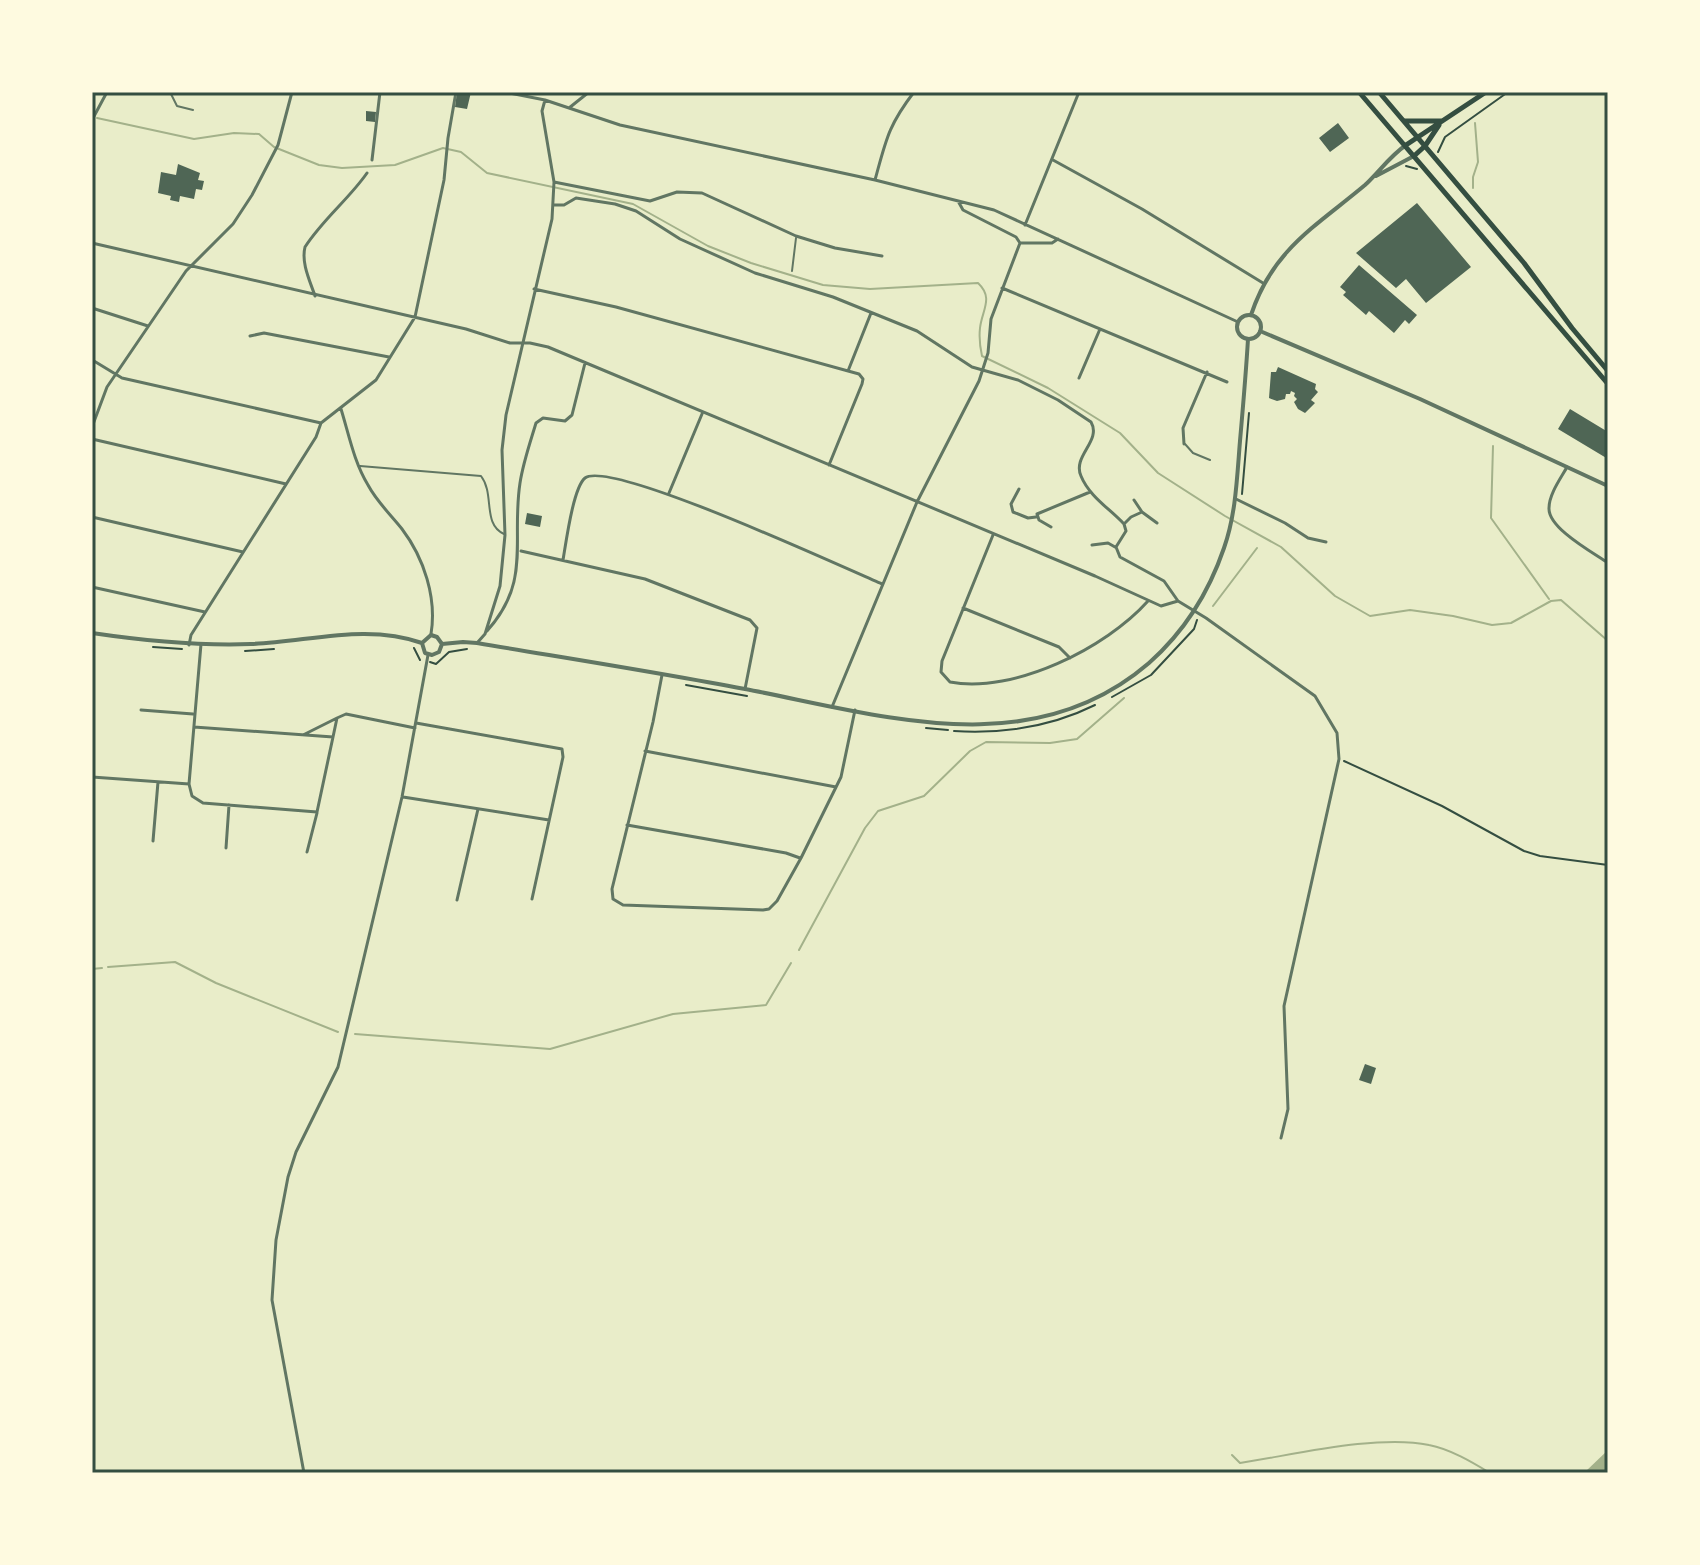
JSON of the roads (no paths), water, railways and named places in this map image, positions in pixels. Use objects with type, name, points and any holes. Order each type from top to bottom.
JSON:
[{"type":"main road","points":[[1359,92],[1608,384]]},
{"type":"main road","points":[[1379,92],[1524,263],[1608,371]]},
{"type":"main road","points":[[1406,145],[1486,92]]},
{"type":"main road","points":[[1405,121],[1442,121]]},
{"type":"main road","points":[[1414,156],[1442,121]]},
{"type":"street","points":[[92,120],[107,92]]},
{"type":"street","points":[[92,427],[93,416],[148,326],[190,266],[233,224],[277,147],[292,92]]},
{"type":"street","points":[[372,160],[380,92]]},
{"type":"street","points":[[189,645],[191,635],[316,437],[321,423],[376,380],[415,317],[444,180],[456,92]]},
{"type":"street","points":[[504,92],[545,100],[609,123],[875,180],[994,210],[1238,322]]},
{"type":"street","points":[[569,108],[589,92]]},
{"type":"street","points":[[875,180],[887,134],[897,113],[914,92]]},
{"type":"street","points":[[1025,225],[1079,92]]},
{"type":"street","points":[[485,634],[500,586],[505,535],[502,450],[506,415],[554,205],[554,183],[542,111],[545,100]]},
{"type":"street","points":[[1251,315],[1263,283],[1283,254],[1374,177],[1406,145]]},
{"type":"street","points":[[1374,177],[1414,156]]},
{"type":"street","points":[[1053,160],[1120,200],[1142,209],[1263,283]]},
{"type":"street","points":[[315,296],[303,253],[305,247],[367,173]]},
{"type":"street","points":[[554,183],[650,201],[677,192],[702,193],[796,236],[835,248],[882,256]]},
{"type":"street","points":[[554,205],[564,205],[576,198],[636,211],[712,255],[755,273],[833,297],[917,331],[972,367],[1018,380],[1058,400],[1091,422],[1095,433],[1079,465],[1079,473],[1090,492],[1124,524],[1126,531],[1116,547]]},
{"type":"street","points":[[957,199],[963,210],[1016,237],[1020,243]]},
{"type":"street","points":[[1020,243],[1052,243],[1058,239]]},
{"type":"street","points":[[92,243],[466,329],[510,343],[524,342],[548,347],[1148,601],[1166,606],[1178,601]]},
{"type":"street","points":[[832,707],[917,502],[985,363],[989,329],[1020,243]]},
{"type":"street","points":[[1002,288],[1227,382]]},
{"type":"street","points":[[534,289],[616,307],[859,374],[862,384],[829,465]]},
{"type":"street","points":[[92,308],[148,326]]},
{"type":"street","points":[[848,371],[871,313]]},
{"type":"street","points":[[1251,315],[1260,321],[1260,331],[1248,339],[1239,333],[1238,322],[1243,316],[1251,315]]},
{"type":"street","points":[[1079,378],[1100,329]]},
{"type":"street","points":[[1260,331],[1420,399],[1608,486]]},
{"type":"street","points":[[250,336],[264,333],[389,357]]},
{"type":"street","points":[[442,644],[477,643],[921,721],[968,725],[1012,724],[1058,714],[1095,699],[1142,669],[1177,635],[1216,570],[1236,499],[1248,339]]},
{"type":"street","points":[[94,361],[122,378],[321,423]]},
{"type":"street","points":[[477,643],[500,617],[511,597],[520,551],[520,485],[536,423],[543,418],[565,421],[572,415],[585,362]]},
{"type":"street","points":[[1184,444],[1183,428],[1207,372]]},
{"type":"street","points":[[341,409],[358,466],[369,488],[416,550],[431,596],[431,635]]},
{"type":"street","points":[[669,493],[702,414]]},
{"type":"street","points":[[92,439],[286,484]]},
{"type":"street","points":[[1567,467],[1550,500],[1550,516],[1560,529],[1608,563]]},
{"type":"street","points":[[563,560],[578,490],[584,479],[595,474],[625,479],[669,493],[883,585]]},
{"type":"street","points":[[1019,489],[1011,504],[1013,512],[1028,518],[1036,517],[1051,527]]},
{"type":"street","points":[[1036,517],[1090,492]]},
{"type":"street","points":[[1236,499],[1308,538],[1326,542]]},
{"type":"street","points":[[1134,500],[1142,512],[1157,523]]},
{"type":"street","points":[[1124,524],[1142,512]]},
{"type":"street","points":[[92,517],[243,552]]},
{"type":"street","points":[[993,535],[940,667],[943,678],[950,682],[1000,680],[1031,673],[1070,658],[1103,641],[1148,601]]},
{"type":"street","points":[[1092,545],[1108,543],[1116,547],[1120,557],[1170,586],[1178,601],[1315,696],[1337,733],[1339,759],[1284,1006],[1288,1109],[1281,1138]]},
{"type":"street","points":[[520,551],[645,579],[750,620],[757,628],[745,689]]},
{"type":"street","points":[[92,587],[205,612]]},
{"type":"street","points":[[963,608],[1059,647],[1070,658]]},
{"type":"street","points":[[92,633],[189,645],[255,644],[312,636],[376,634],[398,635],[422,643]]},
{"type":"street","points":[[428,655],[422,643],[426,636],[437,637],[442,644]]},
{"type":"street","points":[[201,644],[189,784],[192,796],[199,802],[317,812]]},
{"type":"street","points":[[428,655],[439,652],[442,644]]},
{"type":"street","points":[[304,1473],[272,1300],[276,1240],[296,1152],[338,1067],[402,797],[428,655]]},
{"type":"street","points":[[662,675],[612,889],[613,899],[623,905],[769,909],[777,901],[801,858],[836,787],[844,766],[855,710]]},
{"type":"street","points":[[141,710],[194,714]]},
{"type":"street","points":[[302,735],[346,714],[560,747],[563,757],[532,899]]},
{"type":"street","points":[[307,852],[337,718]]},
{"type":"street","points":[[194,727],[333,737]]},
{"type":"street","points":[[645,751],[836,787]]},
{"type":"street","points":[[92,777],[189,784]]},
{"type":"street","points":[[153,841],[158,782]]},
{"type":"street","points":[[402,797],[549,820]]},
{"type":"street","points":[[226,848],[229,805]]},
{"type":"street","points":[[457,900],[478,809]]},
{"type":"street","points":[[627,825],[801,858]]},
{"type":"lane","points":[[170,92],[177,106],[193,110]]},
{"type":"lane","points":[[792,271],[796,236]]},
{"type":"lane","points":[[1184,444],[1193,453],[1210,460]]},
{"type":"lane","points":[[358,466],[481,476],[488,485],[491,524],[494,530],[505,535]]},
{"type":"waterway","points":[[97,118],[194,139],[234,133],[259,134],[274,147],[319,165],[342,168],[395,165],[443,148],[461,152],[487,173],[633,204],[708,246],[823,285],[870,289],[978,283],[986,299],[980,331],[982,356],[1048,388],[1120,433],[1158,473],[1281,547],[1335,596],[1370,616],[1410,610],[1492,625],[1511,623],[1551,601],[1561,600],[1608,641]]},
{"type":"waterway","points":[[1473,188],[1478,162],[1475,123]]},
{"type":"waterway","points":[[1493,446],[1491,518],[1549,599]]},
{"type":"waterway","points":[[1213,606],[1257,548]]},
{"type":"waterway","points":[[799,950],[865,828],[878,811],[924,796],[970,751],[986,742],[1050,743],[1077,739],[1124,698]]},
{"type":"waterway","points":[[108,967],[175,962],[216,983],[338,1032]]},
{"type":"waterway","points":[[355,1034],[550,1049],[673,1014],[766,1005],[791,963]]},
{"type":"waterway","points":[[92,969],[102,968]]},
{"type":"waterway","points":[[1232,1455],[1240,1463],[1335,1447],[1408,1442],[1445,1450],[1490,1473]]}]
